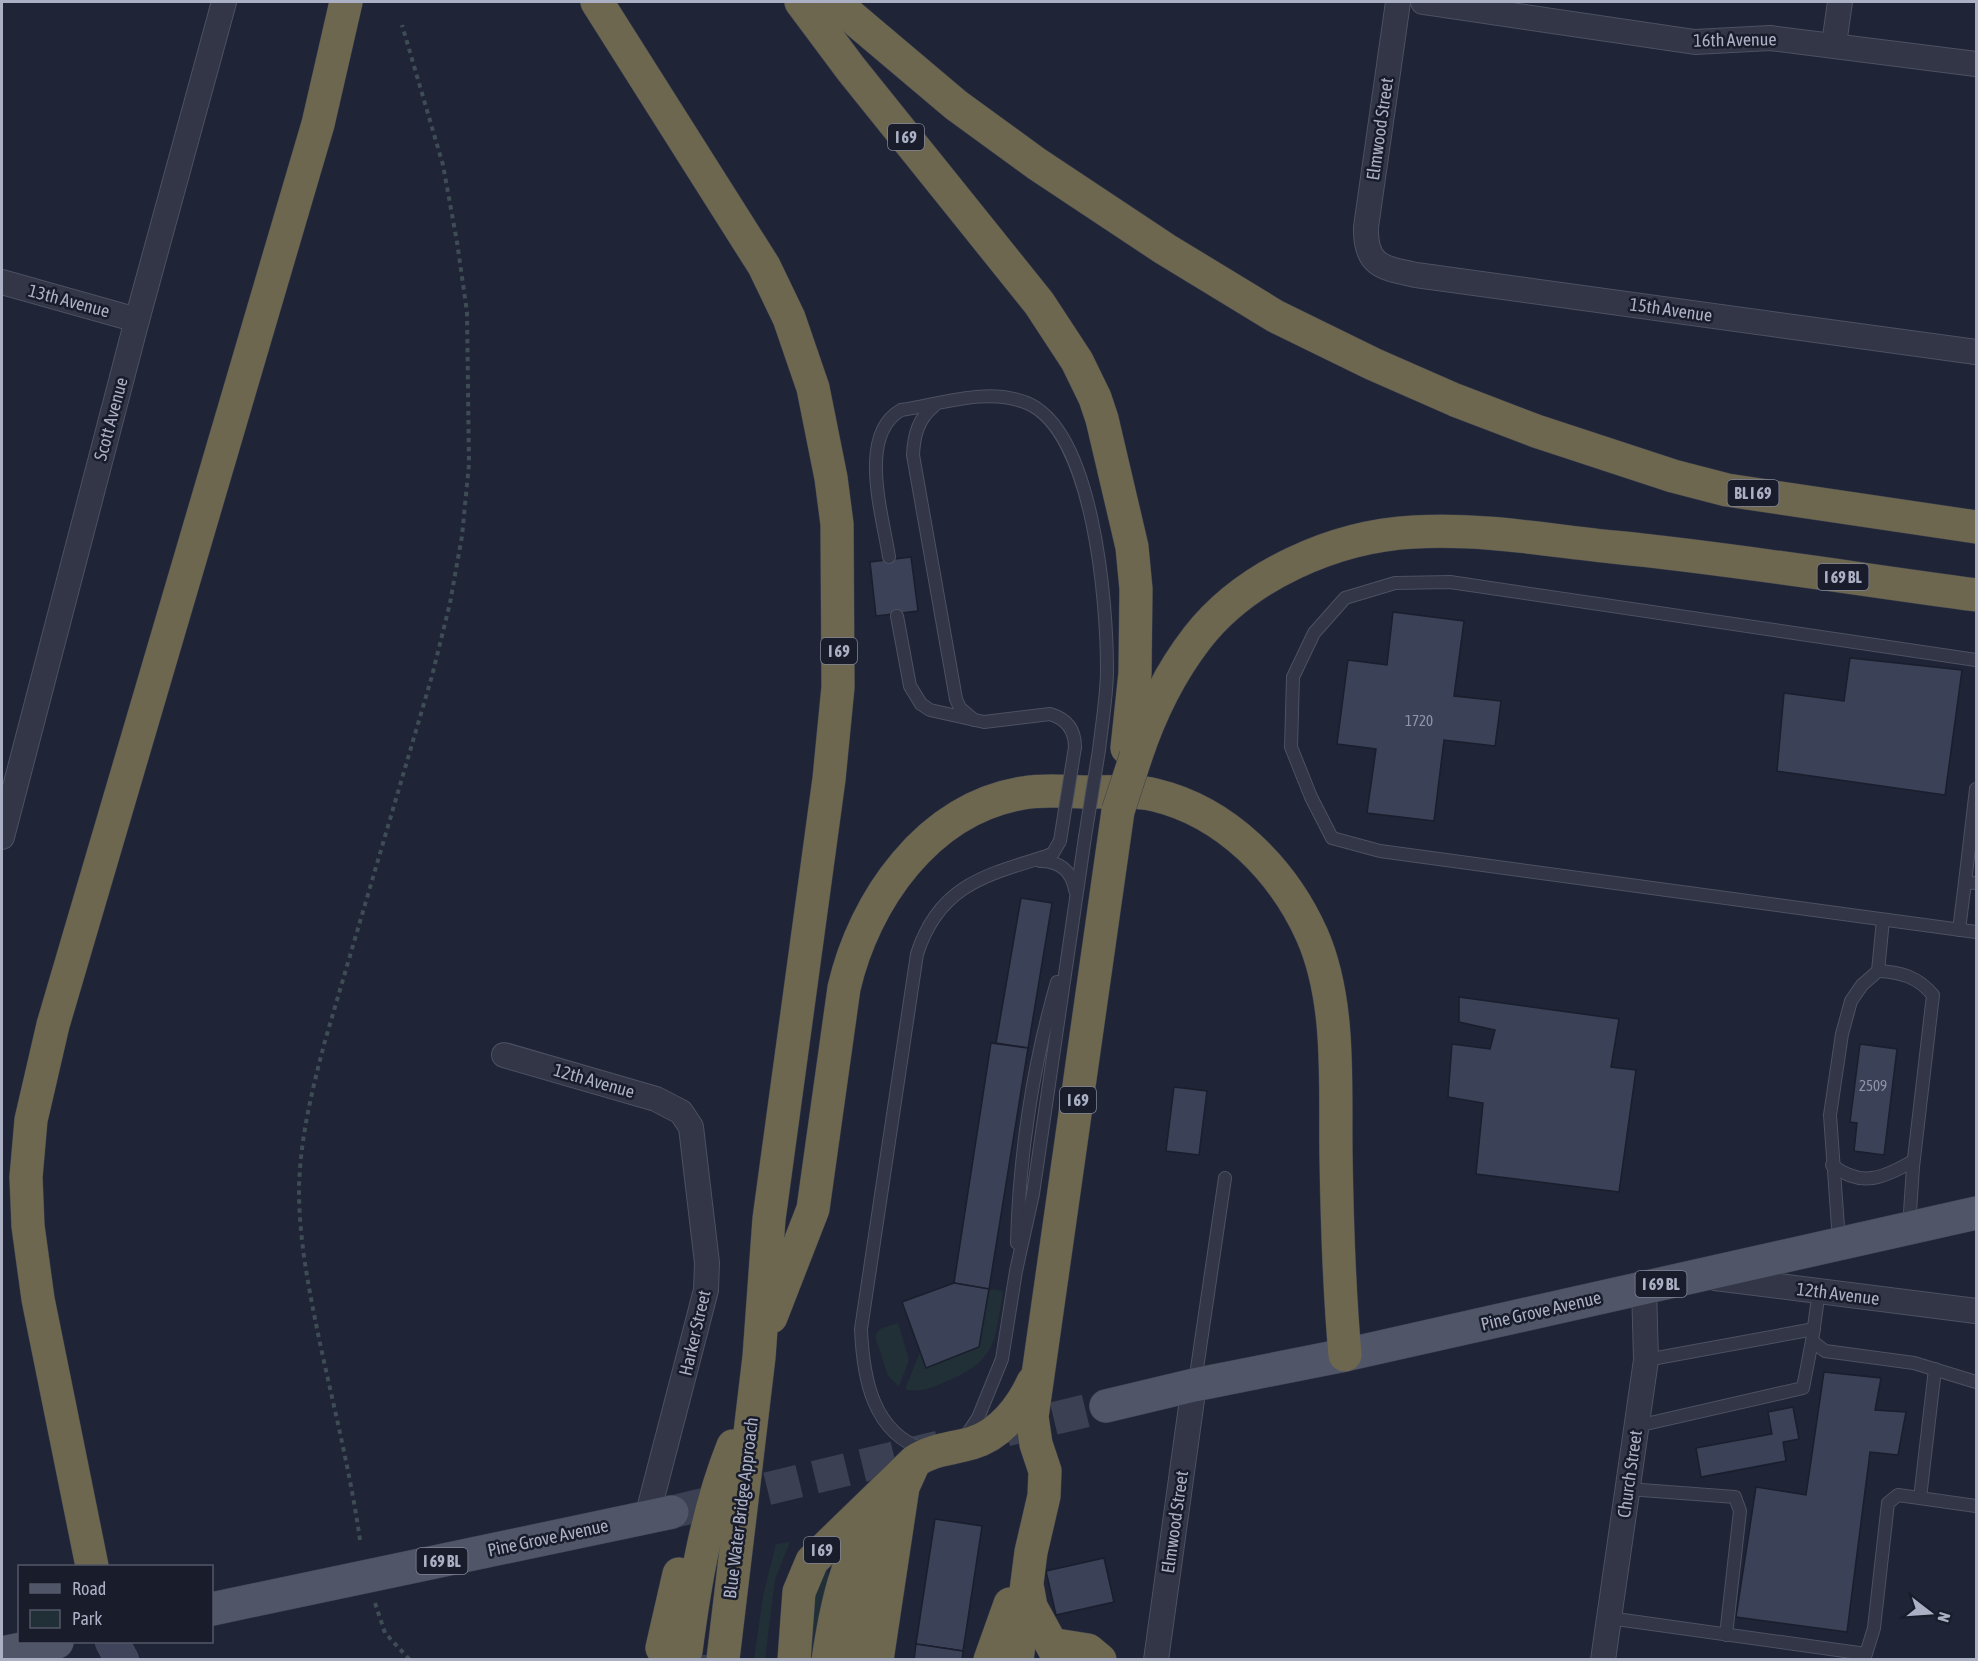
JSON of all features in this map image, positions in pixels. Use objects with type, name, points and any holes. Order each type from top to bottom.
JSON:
[{"type":"highway","points":[[92,1565],[31,1251],[26,1177],[31,1120],[53,1025],[318,124],[346,2]]},
{"type":"highway","name":"I 69","points":[[597,2],[764,266],[789,318],[813,388],[831,478],[837,524],[838,687],[829,779],[769,1219],[759,1357]]},
{"type":"highway","name":"I 69","points":[[801,2],[858,78],[1015,271],[1065,340],[1095,398],[1102,419],[1132,547],[1136,589],[1135,673],[1106,829],[1033,1430],[1043,1462],[1045,1482],[1042,1509],[1034,1539],[1041,1633],[1017,1659]]},
{"type":"highway","name":"BL I 69","points":[[834,2],[956,105],[1037,164],[1165,249],[1275,316],[1373,364],[1455,400],[1536,431],[1674,476],[1727,490],[1977,527]]},
{"type":"highway","name":"I 69 BL","points":[[1120,754],[1153,710],[1168,682],[1197,638],[1212,621],[1263,581],[1334,548],[1411,532],[1458,531],[1710,556],[1977,596]]},
{"type":"highway","points":[[759,1357],[813,1209],[844,988],[858,938],[868,917],[894,877],[926,842],[965,814],[1001,799],[1033,791],[1135,793],[1153,795],[1184,804],[1230,833],[1259,857],[1281,880],[1297,905],[1322,960],[1329,1000],[1335,1060],[1337,1272],[1345,1355]]},
{"type":"highway","name":"Blue Water Bridge Approach","points":[[704,1654],[754,1401],[759,1357]]},
{"type":"highway","name":"I 69","points":[[771,1659],[773,1632],[781,1601],[812,1561],[919,1465],[985,1438],[1007,1421],[1028,1392],[1041,1360]]},
{"type":"highway","points":[[704,1654],[672,1598],[691,1532],[721,1477],[754,1401]]},
{"type":"highway","points":[[704,1654],[727,1472],[734,1446]]},
{"type":"highway","points":[[852,1659],[876,1529],[919,1465]]},
{"type":"highway","points":[[877,1659],[903,1487],[919,1465]]},
{"type":"highway","name":"I 69","points":[[828,1659],[845,1574],[860,1539],[919,1465]]},
{"type":"highway","name":"I 69","points":[[794,1659],[799,1592],[812,1561]]},
{"type":"highway","points":[[1041,1633],[1089,1650],[1100,1659]]},
{"type":"highway","name":"I 69","points":[[990,1659],[1041,1633]]},
{"type":"highway","name":"I 69","points":[[1000,1659],[1041,1633]]},
{"type":"main road","name":"Pine Grove Avenue","points":[[1106,1406],[1194,1385],[1345,1355],[1977,1213]]},
{"type":"main road","name":"Pine Grove Avenue","points":[[213,1609],[660,1515]]},
{"type":"main road","points":[[2,1653],[48,1643]]},
{"type":"street","name":"Scott Avenue","points":[[2,837],[137,320],[224,2]]},
{"type":"street","name":"Elmwood Street","points":[[1370,256],[1366,245],[1366,226],[1398,2]]},
{"type":"street","name":"16th Avenue","points":[[1423,2],[1695,42],[1770,38],[1834,44],[1977,64]]},
{"type":"street","points":[[1834,44],[1840,2]]},
{"type":"street","name":"15th Avenue","points":[[1370,256],[1382,266],[1416,275],[1977,352]]},
{"type":"street","name":"13th Avenue","points":[[2,282],[137,320]]},
{"type":"street","name":"12th Avenue","points":[[504,1055],[656,1099],[681,1112]]},
{"type":"street","name":"Harker Street","points":[[660,1515],[706,1290],[707,1263],[694,1137],[687,1118],[681,1112]]},
{"type":"street","name":"12th Avenue","points":[[1700,1276],[1977,1311]]},
{"type":"street","name":"Church Street","points":[[1603,1659],[1646,1360],[1644,1287]]},
{"type":"street","name":"Elmwood Street","points":[[1156,1659],[1194,1385]]},
{"type":"street","points":[[113,1643],[122,1659]]},
{"type":"lane","points":[[889,557],[875,461],[877,442],[887,421],[894,414],[901,410],[981,396],[1012,398],[1029,404],[1055,424],[1065,441],[1088,508],[1104,590],[1107,670],[1120,754],[1106,829],[1076,895],[1065,957],[1043,1029],[1018,1194],[1016,1271],[1005,1342],[996,1375],[973,1427],[919,1465],[913,1445],[891,1428],[875,1408],[862,1359],[861,1329],[917,954],[932,920],[958,891],[978,879],[1053,853],[1060,841],[1075,747],[1072,730],[1059,716],[1038,713],[996,722],[974,720],[930,710],[914,695],[897,616]]},
{"type":"lane","points":[[935,405],[922,417],[917,427],[913,455],[956,699],[960,708],[974,720]]},
{"type":"lane","points":[[1977,660],[1450,582],[1395,583],[1345,598],[1314,633],[1293,677],[1291,747],[1311,797],[1332,838],[1380,851],[1977,932]]},
{"type":"lane","points":[[1959,930],[1971,882],[1977,789]]},
{"type":"lane","points":[[1032,861],[1046,861],[1063,867],[1074,882],[1076,895]]},
{"type":"lane","points":[[1839,1244],[1830,1115],[1842,1034],[1851,1001],[1862,985],[1878,971],[1883,920]]},
{"type":"lane","points":[[1878,971],[1898,972],[1923,982],[1933,996],[1913,1161],[1909,1228]]},
{"type":"lane","points":[[1832,1165],[1845,1175],[1857,1179],[1892,1173],[1913,1161]]},
{"type":"lane","points":[[1194,1385],[1225,1178]]},
{"type":"lane","points":[[1637,1426],[1803,1388],[1819,1291]]},
{"type":"lane","points":[[1646,1360],[1813,1335]]},
{"type":"lane","points":[[1813,1335],[1825,1351],[1914,1363],[1977,1382]]},
{"type":"lane","points":[[1920,1498],[1935,1369]]},
{"type":"lane","points":[[1628,1489],[1735,1497],[1740,1511],[1726,1635]]},
{"type":"lane","points":[[1609,1618],[1866,1654],[1874,1628],[1888,1503],[1898,1495],[1977,1506]]},
{"type":"path","points":[[360,1540],[308,1284],[302,1240],[299,1189],[303,1141],[311,1094],[325,1041],[432,676],[450,603],[462,536],[470,464],[467,312],[457,242],[443,165],[402,25]]},
{"type":"path","points":[[375,1603],[385,1633],[410,1659]]},
{"type":"green space","points":[[989,1289],[1003,1291],[995,1336],[984,1357],[962,1374],[935,1386],[920,1390],[905,1389],[920,1352],[926,1368],[979,1346]]},
{"type":"green space","points":[[898,1323],[909,1360],[899,1386],[888,1376],[875,1336],[880,1329]]},
{"type":"green space","points":[[790,1542],[775,1579],[765,1659],[754,1659],[763,1596],[776,1544]]},
{"type":"green space","points":[[827,1568],[829,1577],[817,1659],[801,1660],[805,1609]]},
{"type":"building","points":[[911,557],[918,611],[876,616],[870,562]]},
{"type":"building","points":[[1393,612],[1464,621],[1454,696],[1501,701],[1495,746],[1444,740],[1434,821],[1367,813],[1376,749],[1337,744],[1348,660],[1387,665]]},
{"type":"building","points":[[1850,658],[1962,670],[1945,795],[1777,771],[1784,693],[1844,701]]},
{"type":"building","points":[[1021,898],[1052,903],[1028,1048],[996,1043]]},
{"type":"building","points":[[1459,997],[1619,1019],[1611,1067],[1636,1070],[1619,1192],[1476,1174],[1483,1103],[1448,1097],[1452,1044],[1490,1049],[1495,1030],[1459,1022]]},
{"type":"building","points":[[991,1043],[1028,1048],[989,1289],[954,1283]]},
{"type":"building","points":[[1860,1044],[1897,1049],[1884,1155],[1854,1151],[1857,1123],[1850,1122]]},
{"type":"building","points":[[1174,1087],[1207,1091],[1199,1155],[1166,1151]]},
{"type":"building","points":[[954,1283],[989,1289],[979,1347],[926,1368],[902,1302]]},
{"type":"building","points":[[1824,1372],[1881,1378],[1875,1410],[1906,1412],[1898,1455],[1870,1452],[1847,1632],[1736,1617],[1756,1487],[1806,1495]]},
{"type":"building","points":[[1793,1407],[1799,1439],[1783,1442],[1786,1461],[1701,1477],[1696,1448],[1772,1434],[1768,1412]]},
{"type":"building","points":[[935,1519],[982,1526],[963,1651],[916,1644]]},
{"type":"building","points":[[1104,1558],[1114,1602],[1056,1615],[1046,1571]]},
{"type":"building","points":[[916,1644],[963,1651],[962,1660],[914,1660]]},
{"type":"tunnel","points":[[1006,1430],[1106,1406]]},
{"type":"tunnel","points":[[672,1512],[939,1447]]},
{"type":"tunnel","points":[[704,1655],[704,1660]]}]
